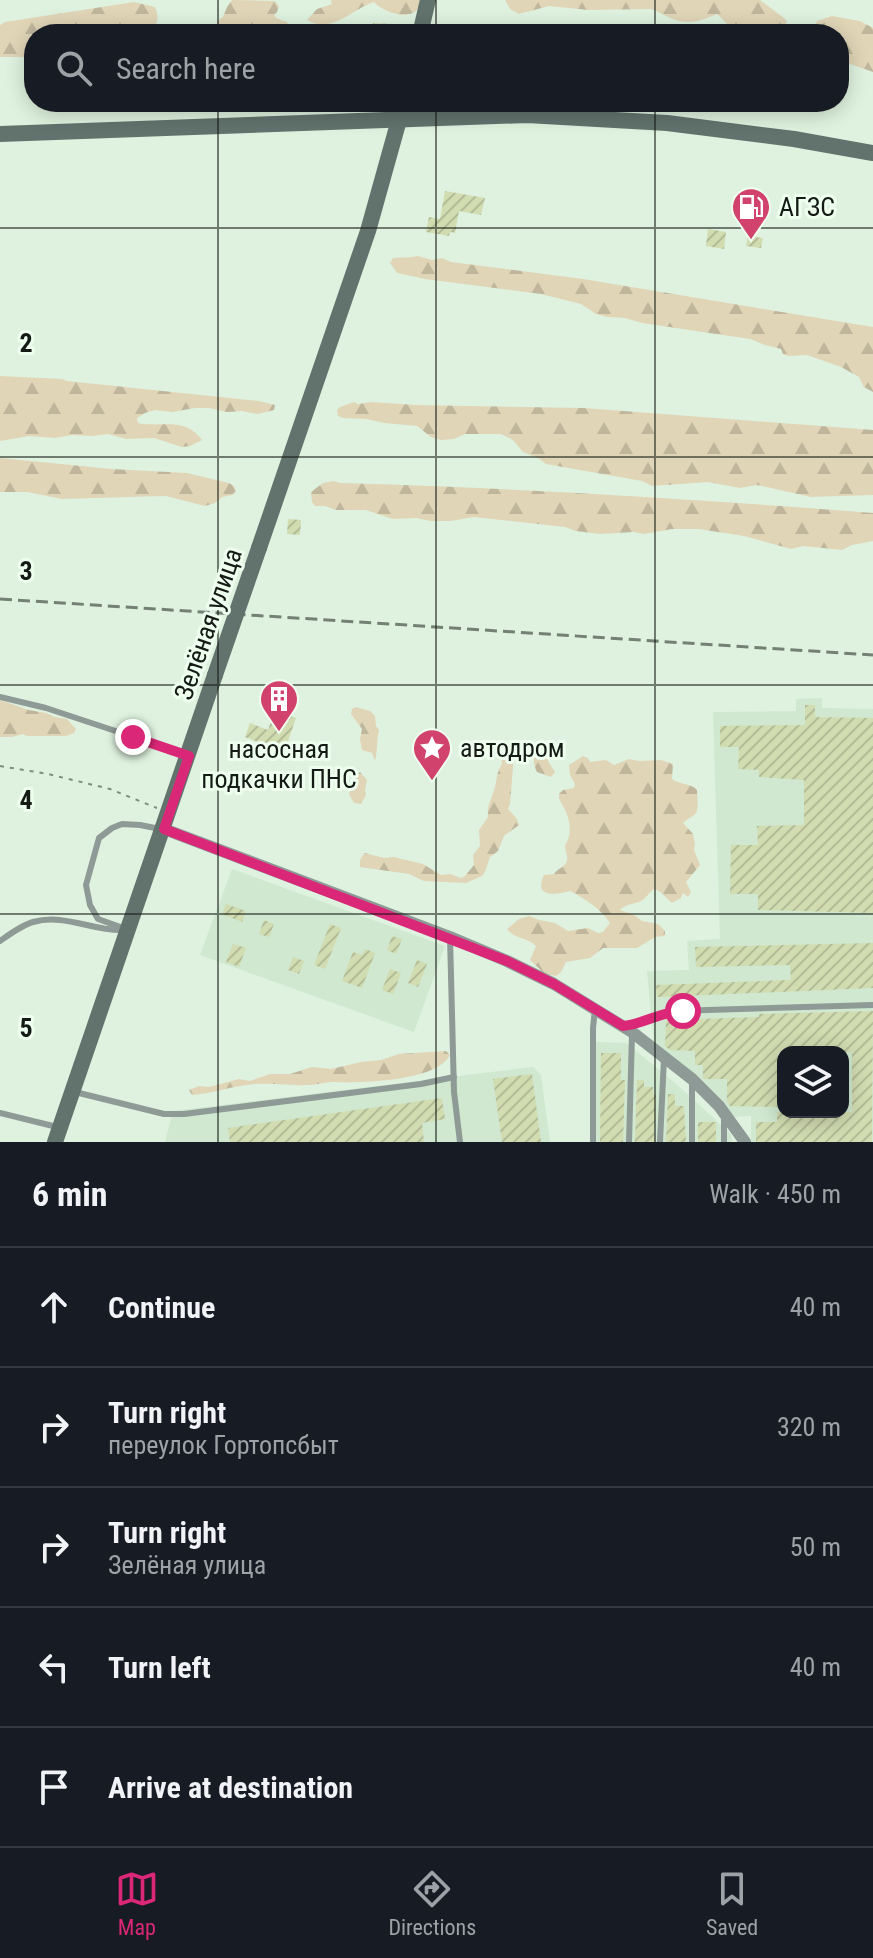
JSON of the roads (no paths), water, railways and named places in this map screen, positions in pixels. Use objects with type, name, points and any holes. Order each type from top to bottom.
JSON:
[{"type":"street","points":[[422,24],[428,0]]},
{"type":"street","name":"Зелёная улица","points":[[58,1135],[368,231],[402,112]]},
{"type":"street","points":[[0,134],[513,116],[667,123],[794,139],[873,153]]},
{"type":"street","points":[[166,821],[529,971],[627,1029],[692,1079],[724,1112],[745,1142]]},
{"type":"lane","points":[[510,112],[513,116]]},
{"type":"lane","points":[[0,697],[46,708],[189,756]]},
{"type":"lane","points":[[129,930],[98,919],[90,905],[86,885],[99,838],[122,824],[166,821]]},
{"type":"lane","points":[[0,941],[31,922],[47,920],[69,921],[109,931],[129,930]]},
{"type":"lane","points":[[450,937],[454,1077],[460,1142]]},
{"type":"lane","points":[[629,1142],[627,1029],[675,1011],[873,1005]]},
{"type":"lane","points":[[593,1142],[595,1009]]},
{"type":"lane","points":[[660,1142],[664,1057]]},
{"type":"lane","points":[[74,1092],[164,1114],[184,1114],[454,1077]]},
{"type":"lane","points":[[692,1079],[692,1142]]},
{"type":"lane","points":[[724,1112],[724,1142]]},
{"type":"lane","points":[[0,1113],[58,1135]]},
{"type":"railway","points":[[0,599],[873,655]]},
{"type":"place","name":"АГЗС","points":[[751,241]]},
{"type":"place","name":"насосная подкачки ПНС","points":[[279,733]]},
{"type":"place","name":"автодром","points":[[432,782]]}]
